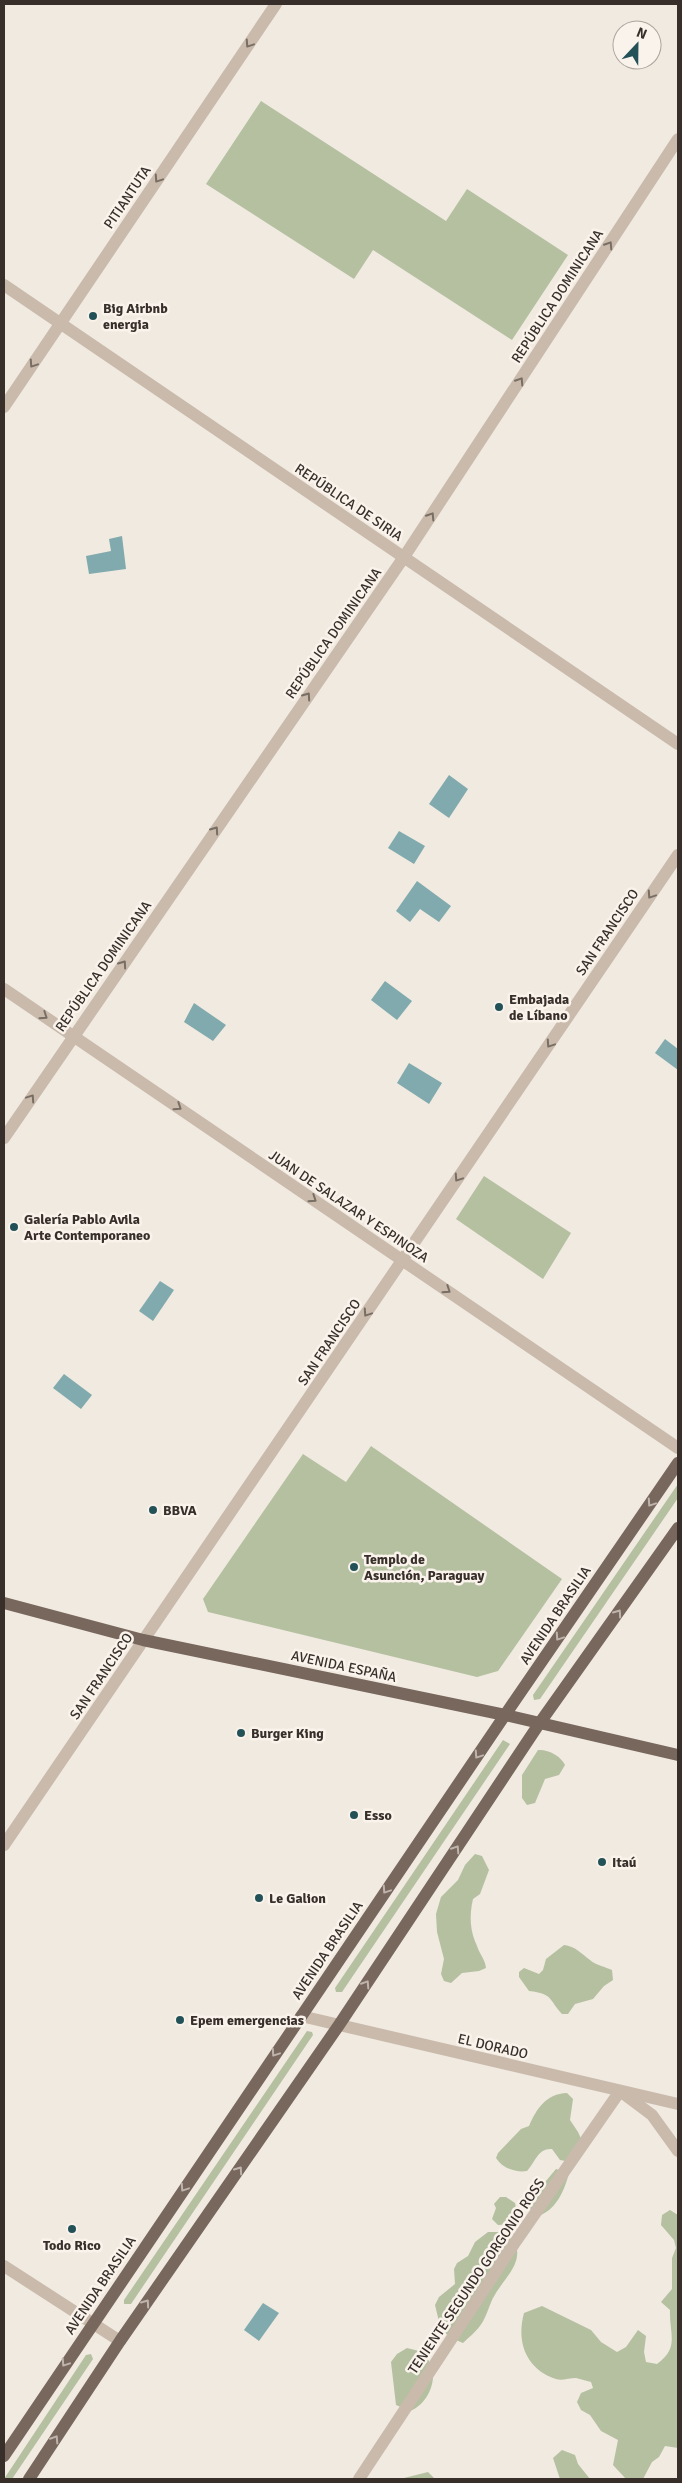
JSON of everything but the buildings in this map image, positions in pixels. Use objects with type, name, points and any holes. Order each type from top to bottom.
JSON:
[{"type":"main road","name":"AVENIDA BRASILIA","points":[[4,2456],[92,2322],[678,1463]]},
{"type":"main road","points":[[28,2479],[120,2341],[340,2025],[539,1724],[678,1528]]},
{"type":"main road","name":"AVENIDA ESPAÑA","points":[[4,1604],[143,1640],[505,1715],[678,1755]]},
{"type":"street","name":"PITIANTUTA","points":[[4,407],[276,4]]},
{"type":"street","name":"REPÚBLICA DOMINICANA","points":[[4,1138],[404,557],[678,139]]},
{"type":"street","name":"REPÚBLICA DE SIRIA","points":[[4,285],[678,744]]},
{"type":"street","name":"SAN FRANCISCO","points":[[4,1845],[678,855]]},
{"type":"street","name":"JUAN DE SALAZAR Y ESPINOZA","points":[[4,988],[678,1448]]},
{"type":"street","name":"EL DORADO","points":[[301,2016],[678,2104]]},
{"type":"street","points":[[620,2091],[652,2115],[678,2151]]},
{"type":"street","name":"TENIENTE SEGUNDO GORGONIO ROSS","points":[[359,2479],[516,2241],[620,2091]]},
{"type":"street","points":[[4,2266],[120,2341]]},
{"type":"green space","points":[[261,101],[446,221],[467,189],[568,255],[512,340],[373,250],[354,279],[206,184]]},
{"type":"green space","points":[[484,1176],[571,1233],[543,1279],[456,1219]]},
{"type":"green space","points":[[371,1446],[562,1579],[498,1671],[477,1677],[208,1612],[203,1599],[303,1454],[346,1482]]},
{"type":"green space","points":[[678,1484],[678,1498],[540,1699],[534,1700],[533,1695]]},
{"type":"green space","points":[[503,1740],[510,1744],[342,1992],[336,1992],[335,1988]]},
{"type":"green space","points":[[538,1750],[554,1754],[565,1765],[559,1775],[545,1779],[535,1803],[527,1805],[522,1798],[522,1775]]},
{"type":"green space","points":[[475,1854],[482,1856],[489,1870],[480,1894],[473,1899],[471,1911],[473,1935],[486,1968],[479,1971],[462,1973],[451,1983],[444,1981],[441,1974],[444,1959],[437,1932],[436,1914],[441,1897],[458,1880],[465,1865]]},
{"type":"green space","points":[[564,1945],[575,1949],[595,1963],[612,1970],[613,1980],[604,1986],[593,1999],[575,2004],[568,2014],[562,2014],[547,1996],[529,1991],[519,1977],[519,1972],[524,1968],[539,1974],[543,1970],[546,1959]]},
{"type":"green space","points":[[307,2031],[312,2032],[313,2035],[131,2304],[124,2304],[124,2300]]},
{"type":"green space","points":[[567,2093],[573,2099],[570,2120],[584,2145],[576,2163],[560,2160],[552,2149],[547,2149],[540,2153],[527,2171],[518,2171],[502,2165],[496,2158],[498,2153],[521,2129],[529,2126],[535,2113],[543,2103],[553,2096]]},
{"type":"green space","points":[[556,2169],[569,2173],[563,2191],[556,2203],[541,2215],[530,2209],[530,2191],[546,2181]]},
{"type":"green space","points":[[500,2197],[506,2197],[515,2203],[516,2207],[510,2221],[503,2225],[498,2225],[492,2219],[496,2208],[494,2204]]},
{"type":"green space","points":[[670,2210],[678,2215],[678,2448],[665,2446],[659,2457],[652,2462],[643,2479],[626,2479],[613,2465],[618,2440],[601,2431],[590,2415],[581,2410],[577,2402],[581,2393],[593,2388],[591,2382],[576,2378],[556,2379],[537,2369],[526,2353],[523,2344],[522,2324],[524,2313],[542,2306],[591,2330],[601,2342],[617,2352],[626,2347],[638,2330],[646,2336],[644,2352],[646,2362],[657,2364],[669,2352],[672,2340],[670,2310],[661,2302],[672,2289],[672,2258],[676,2248],[674,2240],[661,2225],[662,2215]]},
{"type":"green space","points":[[488,2232],[510,2232],[517,2251],[516,2259],[514,2267],[493,2298],[482,2323],[463,2343],[449,2336],[442,2329],[435,2305],[439,2297],[455,2284],[454,2269],[457,2263],[468,2256],[475,2242]]},
{"type":"green space","points":[[407,2348],[427,2353],[433,2373],[433,2382],[423,2402],[410,2411],[396,2405],[391,2362],[397,2354]]},
{"type":"green space","points":[[91,2354],[93,2359],[12,2479],[4,2479],[86,2355]]},
{"type":"green space","points":[[562,2450],[575,2455],[578,2464],[590,2479],[560,2479],[553,2458]]},
{"type":"green space","points":[[428,2472],[435,2479],[400,2479]]},
{"type":"water","points":[[122,536],[126,569],[89,574],[86,556],[111,551],[109,539]]},
{"type":"water","points":[[449,775],[468,789],[449,818],[429,804]]},
{"type":"water","points":[[399,831],[425,846],[414,864],[388,848]]},
{"type":"water","points":[[417,881],[451,906],[439,922],[420,909],[410,922],[396,911]]},
{"type":"water","points":[[385,981],[412,1001],[397,1020],[371,1000]]},
{"type":"water","points":[[194,1003],[226,1025],[213,1041],[184,1022]]},
{"type":"water","points":[[665,1039],[678,1049],[678,1070],[655,1053]]},
{"type":"water","points":[[409,1063],[442,1083],[429,1104],[397,1083]]},
{"type":"water","points":[[160,1281],[174,1290],[153,1321],[139,1311]]},
{"type":"water","points":[[64,1374],[92,1395],[81,1409],[53,1388]]},
{"type":"water","points":[[263,2303],[279,2313],[259,2341],[244,2330]]},
{"type":"place","name":"Big Airbnb energia","points":[[93,316]]},
{"type":"place","name":"Embajada de Líbano","points":[[499,1007]]},
{"type":"place","name":"Galería Pablo Avila Arte Contemporaneo","points":[[14,1227]]},
{"type":"place","name":"BBVA","points":[[153,1510]]},
{"type":"place","name":"Templo de Asunción, Paraguay","points":[[354,1567]]},
{"type":"place","name":"Burger King","points":[[241,1733]]},
{"type":"place","name":"Esso","points":[[354,1815]]},
{"type":"place","name":"Itaú","points":[[602,1862]]},
{"type":"place","name":"Le Galion","points":[[259,1898]]},
{"type":"place","name":"Epem emergencias","points":[[180,2020]]},
{"type":"place","name":"Todo Rico","points":[[72,2229]]}]
